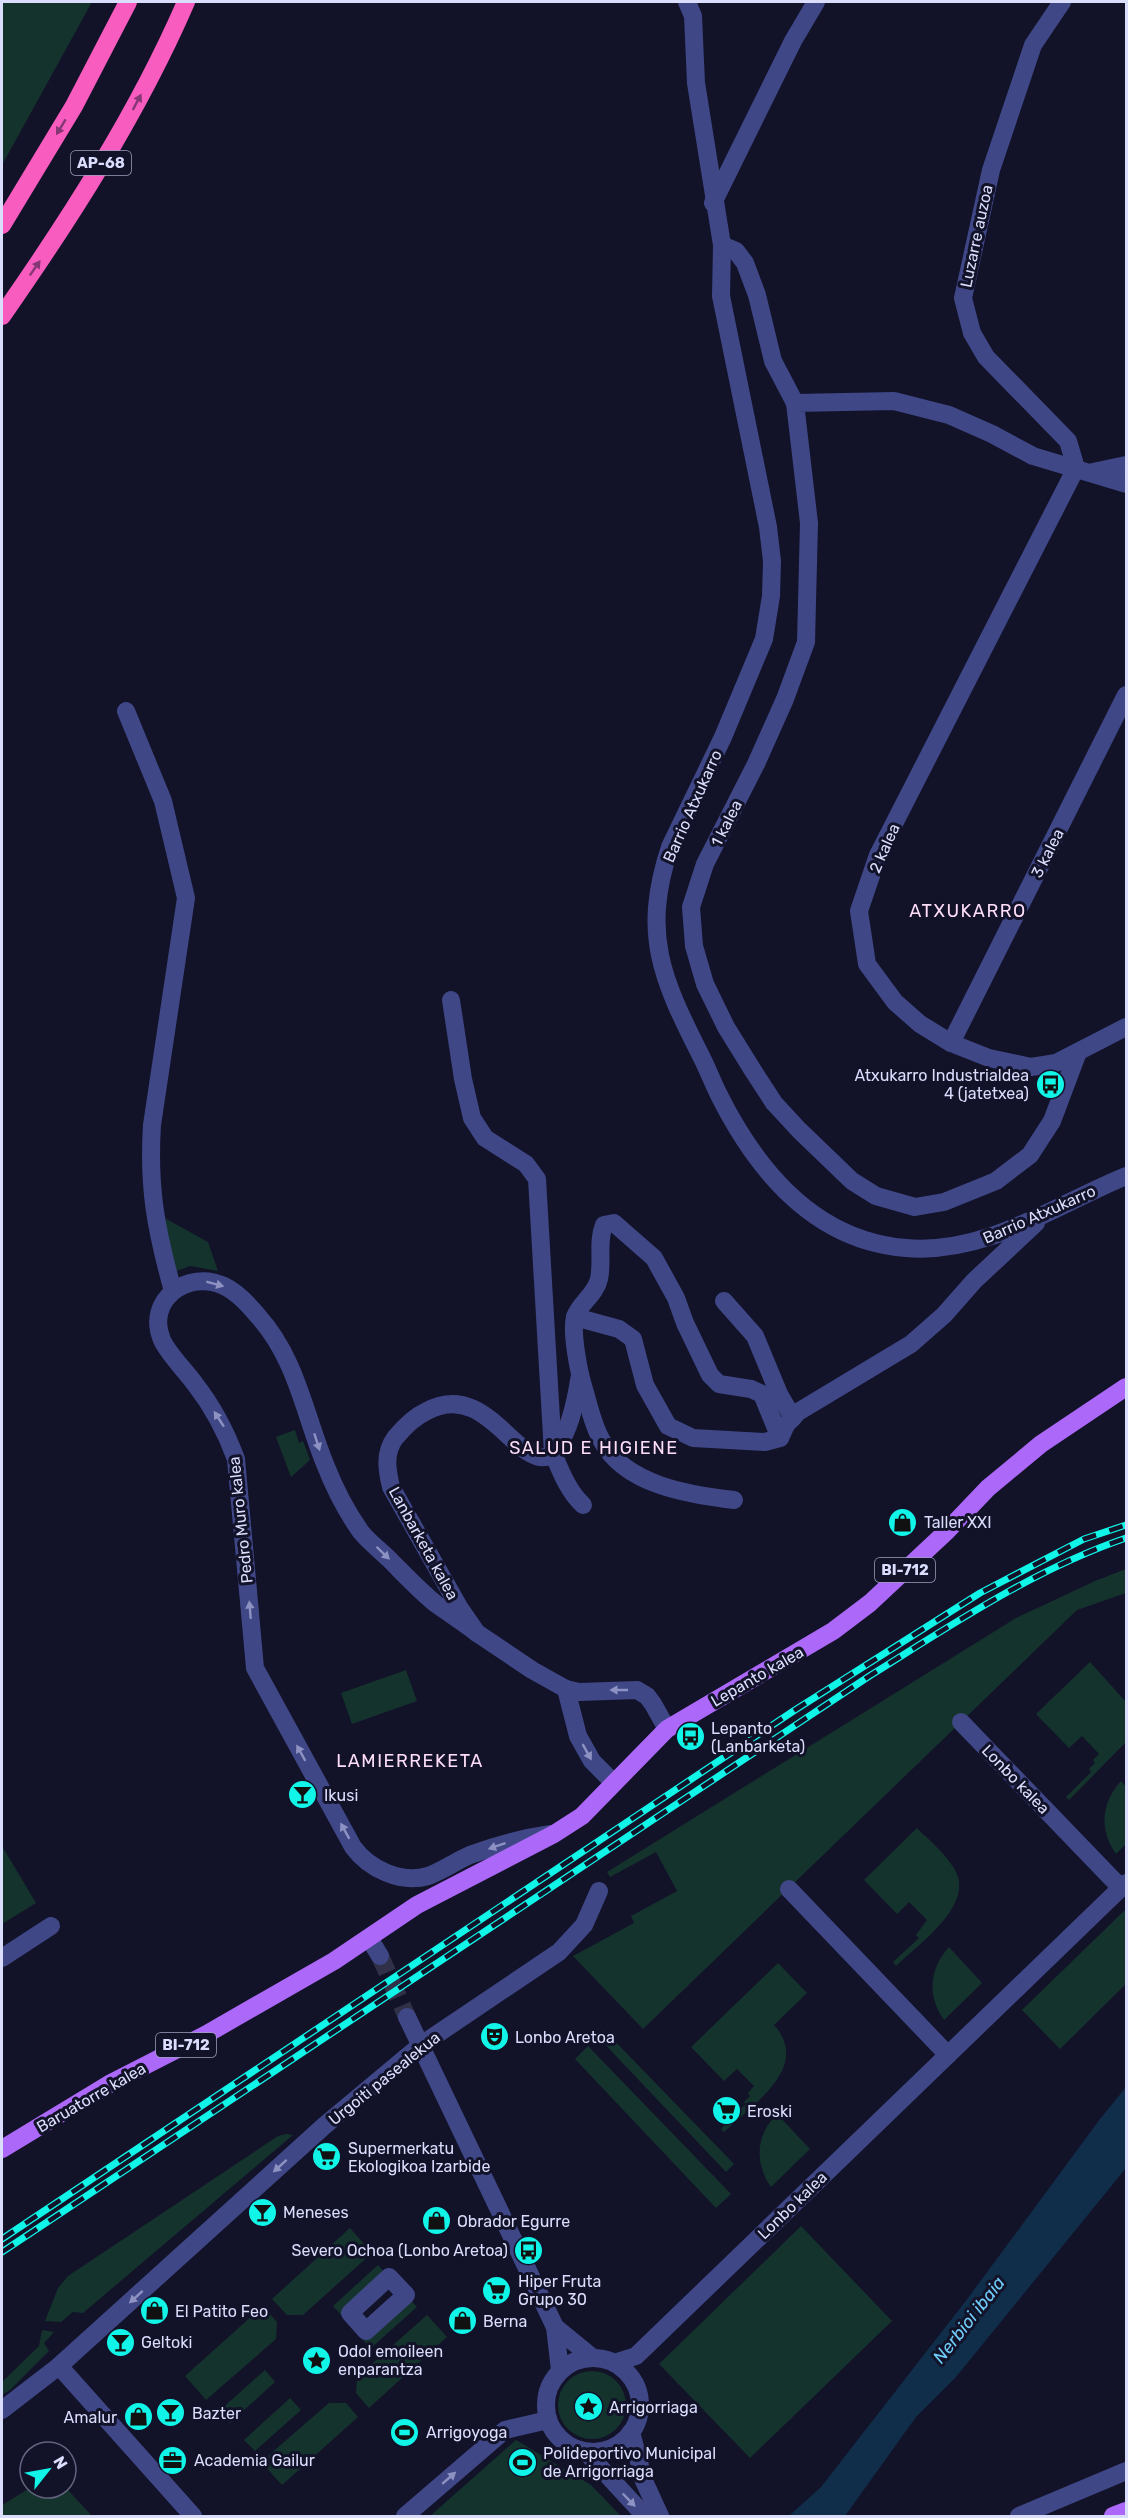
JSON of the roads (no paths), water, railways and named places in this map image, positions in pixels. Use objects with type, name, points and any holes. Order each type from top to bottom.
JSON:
[{"type":"highway","name":"AP-68","points":[[2,225],[74,106],[128,2]]},
{"type":"highway","name":"AP-68","points":[[2,316],[44,256],[118,137],[186,2]]},
{"type":"main road","name":"Lepanto kalea","points":[[369,1938],[417,1905],[554,1834],[582,1816],[667,1729],[833,1631],[870,1603],[946,1532],[988,1488],[1041,1444],[1126,1387]]},
{"type":"main road","name":"Baruatorre kalea","points":[[2,2149],[83,2099],[204,2035],[334,1961],[369,1938]]},
{"type":"main road","points":[[1113,2517],[1126,2511]]},
{"type":"street","name":"Barrio Atxukarro","points":[[687,2],[693,16],[696,83],[713,203],[722,245],[721,296],[768,527],[772,561],[771,596],[764,639],[746,686],[670,847],[662,872],[656,927],[664,976],[687,1032],[754,1156],[773,1180],[796,1202],[820,1219],[873,1243],[906,1248],[962,1246],[1023,1224],[1126,1176]]},
{"type":"street","points":[[713,203],[793,41],[816,2]]},
{"type":"street","name":"Luzarre auzoa","points":[[1062,2],[1033,45],[991,170],[963,298],[972,333],[986,357],[1068,441],[1083,470]]},
{"type":"street","points":[[722,245],[736,251],[745,263],[757,295],[773,361],[795,404],[894,401],[949,415],[1033,456],[1126,484]]},
{"type":"street","name":"1 kalea","points":[[795,404],[809,523],[806,642],[785,699],[756,764],[705,864],[691,907],[694,946],[705,984],[726,1028],[752,1069],[774,1103],[799,1130],[852,1181],[876,1196],[915,1207],[944,1202],[996,1181],[1030,1155],[1053,1122],[1078,1052]]},
{"type":"street","points":[[1083,470],[1126,465]]},
{"type":"street","name":"2 kalea","points":[[1083,470],[878,855],[859,911],[867,964],[894,1002],[920,1024],[951,1043],[989,1058],[1031,1067],[1056,1063],[1126,1027]]},
{"type":"street","name":"3 kalea","points":[[951,1043],[1126,695]]},
{"type":"street","points":[[126,711],[163,801],[186,898],[152,1125],[150,1160],[152,1200],[161,1248],[173,1291],[186,1282],[203,1281],[224,1285],[238,1295],[258,1316],[277,1339],[292,1368],[325,1463],[342,1501],[362,1533],[435,1603],[477,1633]]},
{"type":"street","points":[[451,1000],[463,1079],[472,1118],[485,1138],[526,1164],[537,1179],[553,1453],[565,1480],[583,1505]]},
{"type":"street","points":[[575,1317],[619,1329],[633,1339],[645,1385],[668,1426],[693,1438],[765,1442],[780,1438],[798,1412],[911,1344],[944,1315],[974,1281],[1051,1209]]},
{"type":"street","points":[[734,1500],[698,1496],[662,1486],[636,1474],[614,1457],[602,1442],[580,1375],[575,1317],[599,1282],[600,1234],[604,1225],[614,1223],[654,1258],[676,1298],[710,1376],[719,1384],[751,1389],[762,1394],[780,1438]]},
{"type":"street","name":"Pedro Muro kalea","points":[[173,1291],[161,1304],[158,1318],[162,1340],[197,1385],[224,1428],[236,1459],[255,1668],[353,1847],[361,1858],[385,1872],[412,1878],[428,1876],[468,1856],[517,1839],[554,1834]]},
{"type":"street","points":[[724,1301],[754,1336],[779,1394],[793,1418]]},
{"type":"street","points":[[553,1453],[575,1407],[580,1375]]},
{"type":"street","name":"Lanbarketa kalea","points":[[553,1453],[541,1459],[533,1456],[493,1422],[465,1405],[439,1404],[403,1428],[391,1444],[386,1468],[391,1487],[459,1607],[477,1633],[532,1670],[566,1689],[592,1692],[637,1690],[647,1696],[667,1729]]},
{"type":"street","points":[[566,1689],[574,1713],[578,1736],[592,1761],[614,1783]]},
{"type":"street","points":[[574,1713],[592,1692]]},
{"type":"street","name":"Lonbo kalea","points":[[614,2363],[636,2356],[1124,1886],[961,1722]]},
{"type":"street","points":[[789,1889],[948,2055]]},
{"type":"street","name":"Urgoiti pasealekua","points":[[2,2410],[59,2366],[324,2126],[421,2045],[559,1952],[584,1925],[599,1891]]},
{"type":"street","points":[[2,1958],[51,1926]]},
{"type":"street","points":[[369,1938],[380,1956]]},
{"type":"street","points":[[407,2017],[555,2327],[560,2370]]},
{"type":"street","points":[[555,2327],[593,2358]]},
{"type":"street","points":[[631,2377],[636,2356]]},
{"type":"street","points":[[586,2452],[599,2452],[622,2442],[631,2432],[639,2411],[639,2399],[631,2377],[614,2363],[593,2358],[572,2362],[560,2370],[552,2380],[547,2393],[548,2420],[554,2432],[563,2441],[586,2452],[645,2517]]},
{"type":"street","points":[[59,2366],[193,2517]]},
{"type":"street","points":[[405,2517],[505,2430],[548,2420]]},
{"type":"street","points":[[631,2432],[644,2481],[660,2517]]},
{"type":"street","points":[[1019,2517],[1126,2471]]},
{"type":"water","name":"Nerbioi ibaia","points":[[1126,2087],[1126,2168],[956,2377],[916,2417],[845,2516],[789,2516],[821,2487],[968,2298]]},
{"type":"tunnel","points":[[380,1956],[407,2017]]},
{"type":"railway","points":[[2,2239],[795,1710],[980,1593],[1084,1539],[1126,1525]]},
{"type":"railway","points":[[2,2252],[871,1675],[995,1599],[1059,1565],[1126,1538]]},
{"type":"place","name":"Atxukarro Industrialdea 4 (jatetxea)","points":[[1050,1084]]},
{"type":"place","name":"Taller XXI","points":[[903,1522]]},
{"type":"place","name":"Lepanto (Lanbarketa)","points":[[690,1737]]},
{"type":"place","name":"Ikusi","points":[[303,1795]]},
{"type":"place","name":"Lonbo Aretoa","points":[[494,2037]]},
{"type":"place","name":"Eroski","points":[[726,2111]]},
{"type":"place","name":"Supermerkatu Ekologikoa Izarbide","points":[[327,2157]]},
{"type":"place","name":"Meneses","points":[[262,2212]]},
{"type":"place","name":"Obrador Egurre","points":[[436,2221]]},
{"type":"place","name":"Severo Ochoa (Lonbo Aretoa)","points":[[529,2250]]},
{"type":"place","name":"Hiper Fruta Grupo 30","points":[[497,2290]]},
{"type":"place","name":"El Patito Feo","points":[[154,2311]]},
{"type":"place","name":"Berna","points":[[462,2321]]},
{"type":"place","name":"Geltoki","points":[[120,2342]]},
{"type":"place","name":"Odol emoileen enparantza","points":[[317,2360]]},
{"type":"place","name":"Arrigorriaga","points":[[588,2407]]},
{"type":"place","name":"Bazter","points":[[171,2413]]},
{"type":"place","name":"Amalur","points":[[138,2417]]},
{"type":"place","name":"Arrigoyoga","points":[[405,2432]]},
{"type":"place","name":"Academia Gailur","points":[[173,2460]]},
{"type":"place","name":"Polideportivo Municipal de Arrigorriaga","points":[[522,2462]]},
{"type":"district","name":"ATXUKARRO","points":[[968,911]]},
{"type":"district","name":"SALUD E HIGIENE","points":[[594,1448]]},
{"type":"district","name":"LAMIERREKETA","points":[[410,1761]]}]
